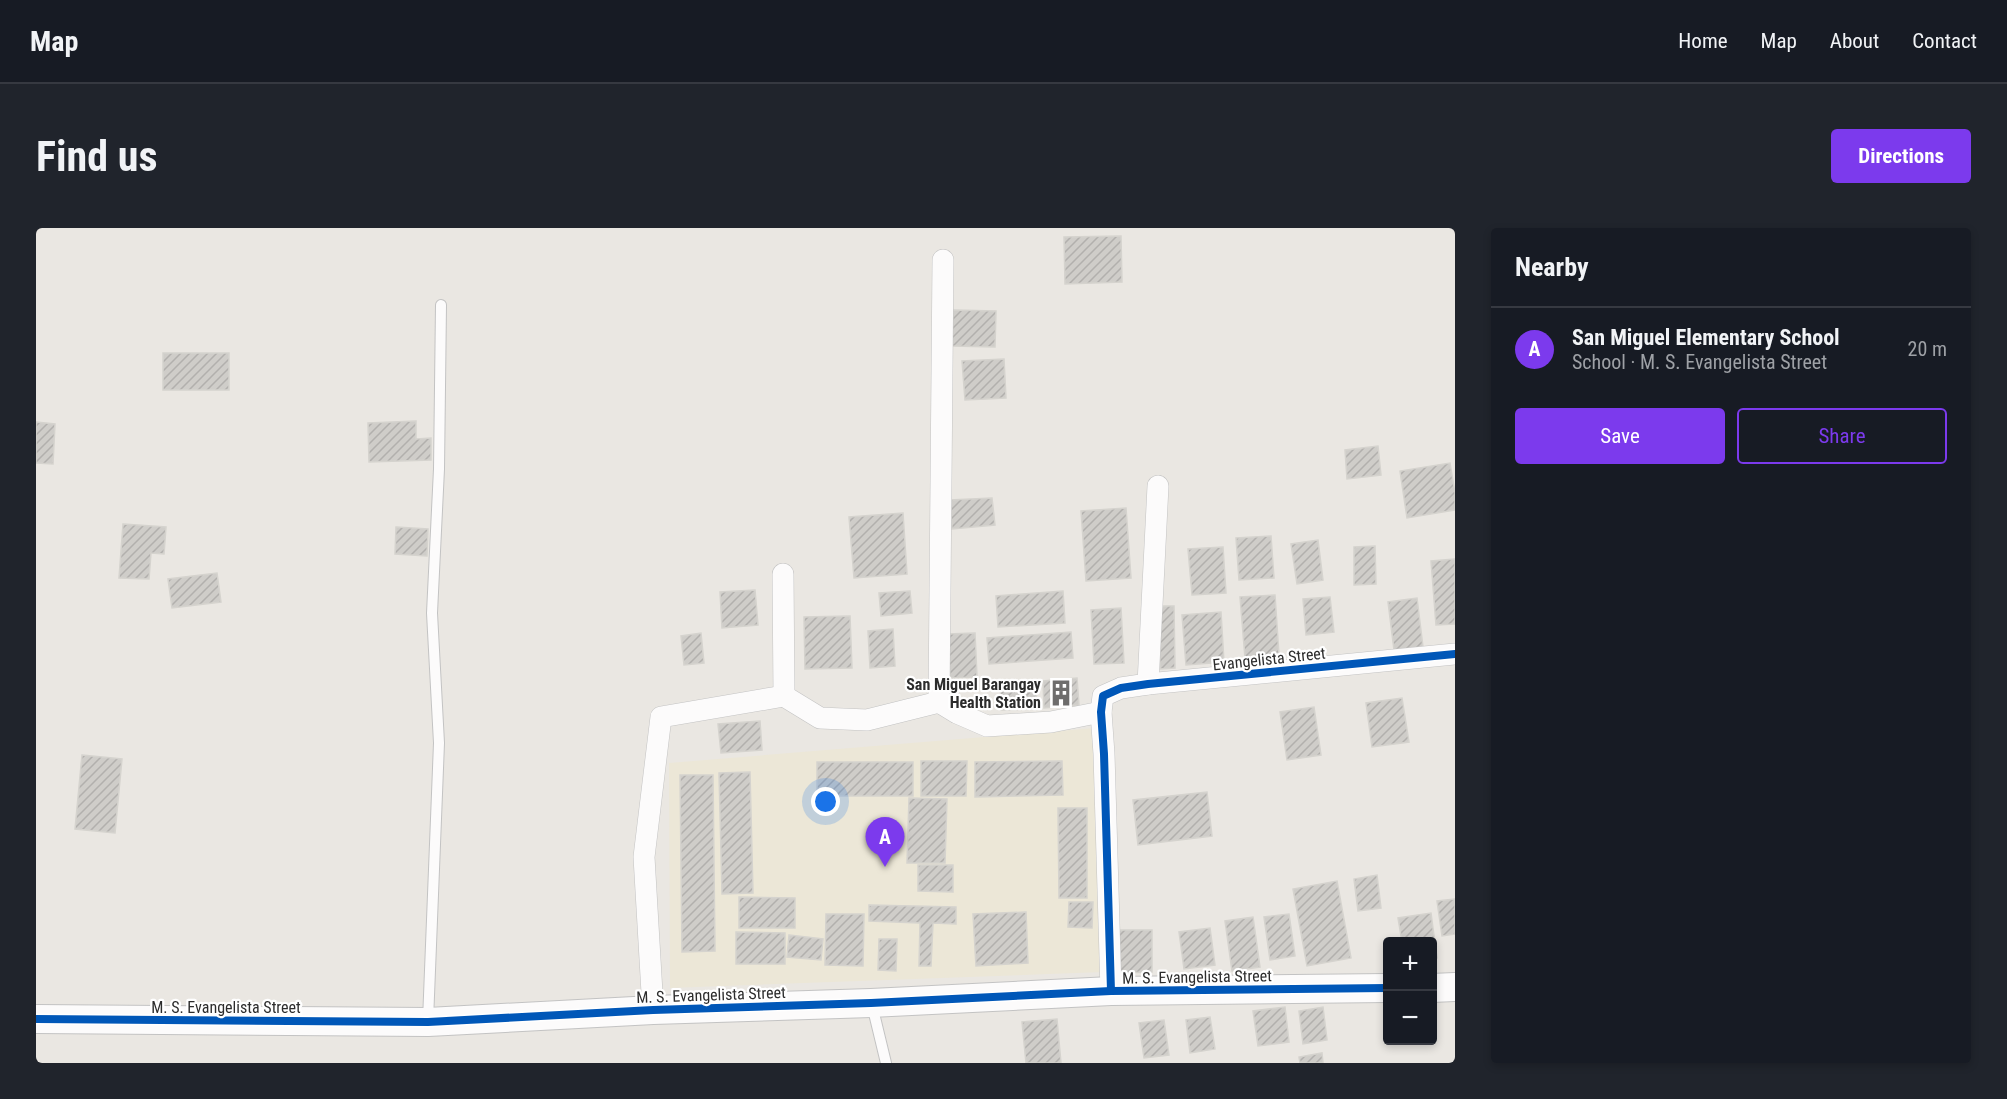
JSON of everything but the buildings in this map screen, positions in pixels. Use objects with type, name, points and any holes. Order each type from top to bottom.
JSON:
[{"type":"street","points":[[939,702],[943,260]]},
{"type":"street","points":[[1148,684],[1158,486]]},
{"type":"street","points":[[783,574],[784,696]]},
{"type":"street","name":"Evangelista Street","points":[[1101,712],[1103,696],[1121,688],[1455,654]]},
{"type":"street","points":[[653,1010],[644,857],[660,717],[784,696],[820,718],[855,720],[867,720],[939,702],[987,726],[1051,722],[1101,712],[1111,991]]},
{"type":"street","points":[[1437,988],[1455,987]]},
{"type":"street","name":"M. S. Evangelista Street","points":[[36,1019],[428,1022],[1111,991],[1383,988]]},
{"type":"lane","points":[[428,1022],[439,742],[432,613],[439,469],[441,305]]},
{"type":"lane","points":[[871,1003],[886,1063]]},
{"type":"shaded area","points":[[1095,728],[1103,972],[670,988],[669,763]]},
{"type":"cycle path","points":[[1111,991],[1101,712],[1103,696],[1121,688],[1148,684],[1455,654]]},
{"type":"cycle path","points":[[36,1019],[428,1022],[1111,991],[1383,988]]},
{"type":"place","name":"San Miguel Barangay Health Station","points":[[1061,693]]},
{"type":"place","name":"San Miguel Elementary School","points":[[885,867]]}]
